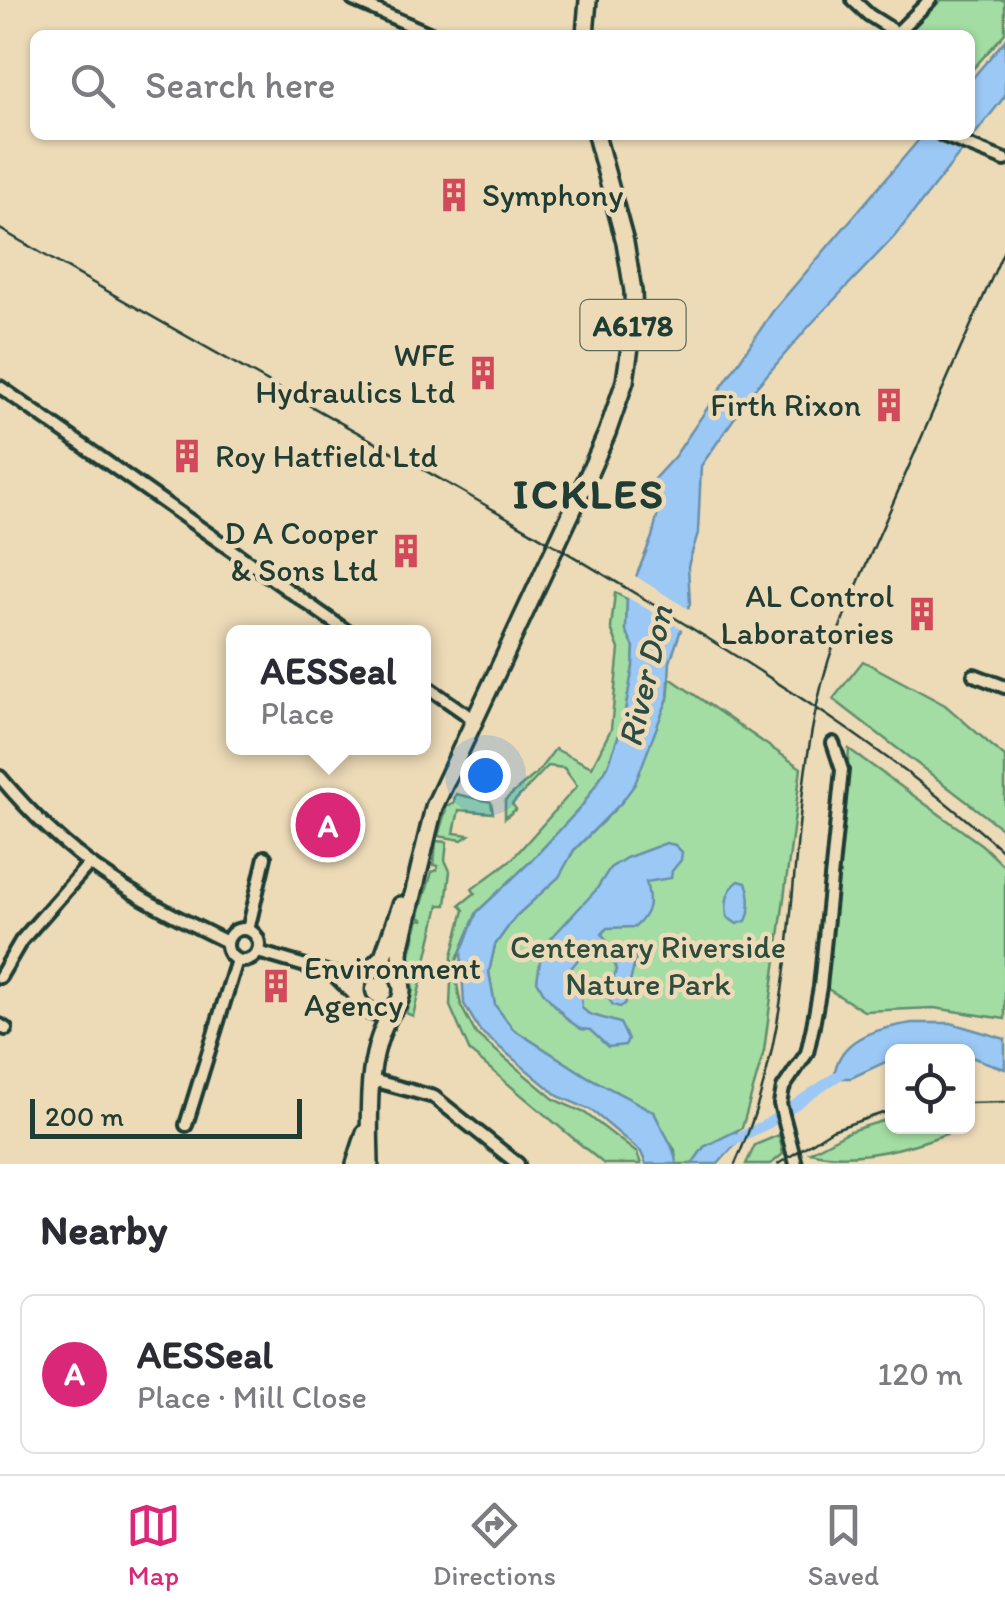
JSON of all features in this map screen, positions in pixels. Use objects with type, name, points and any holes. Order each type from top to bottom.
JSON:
[{"type":"main road","points":[[586,30],[588,0]]},
{"type":"main road","name":"A6178","points":[[370,1164],[369,1120],[376,1050],[386,1018],[398,1003],[400,950],[434,807],[584,487],[625,380],[634,320],[633,291],[625,242],[598,140]]},
{"type":"main road","name":"A6178","points":[[376,1050],[357,984],[383,956],[416,874]]},
{"type":"main road","points":[[369,970],[387,968],[401,983]]},
{"type":"main road","points":[[360,1002],[381,1013],[398,1003]]},
{"type":"main road","name":"A6178","points":[[355,1164],[369,1120]]},
{"type":"street","points":[[353,0],[421,30]]},
{"type":"street","points":[[853,0],[890,30]]},
{"type":"street","points":[[900,30],[930,0]]},
{"type":"street","points":[[955,140],[1005,160]]},
{"type":"street","points":[[0,386],[338,625]]},
{"type":"street","points":[[974,675],[1005,687]]},
{"type":"street","points":[[431,690],[473,719]]},
{"type":"street","points":[[796,1164],[780,1104],[783,1088],[806,1052],[820,988],[842,770],[833,743]]},
{"type":"street","points":[[0,777],[30,812],[88,865],[145,902],[227,942]]},
{"type":"street","points":[[248,930],[266,857]]},
{"type":"street","points":[[0,977],[20,940],[88,865]]},
{"type":"street","points":[[248,930],[231,934],[227,942],[229,954],[246,961],[258,952]]},
{"type":"street","points":[[248,930],[258,938],[258,952]]},
{"type":"street","points":[[258,952],[333,974],[369,970]]},
{"type":"street","points":[[186,1125],[236,960]]},
{"type":"street","points":[[333,974],[360,1002]]},
{"type":"street","points":[[372,1080],[434,1096],[518,1164]]},
{"type":"green space","points":[[941,0],[1005,0],[1005,33],[975,66],[975,30],[911,30]]},
{"type":"green space","points":[[615,593],[627,599],[626,631],[634,647],[623,723],[608,766],[582,806],[477,912],[454,967],[461,1006],[476,1034],[555,1100],[585,1113],[637,1153],[641,1164],[604,1164],[470,1052],[450,1006],[452,956],[464,910],[460,905],[475,893],[472,889],[512,859],[577,786],[564,768],[548,766],[512,804],[516,809],[505,818],[505,800],[537,773],[555,749],[592,767],[611,729],[619,649],[611,628]]},
{"type":"green space","points":[[863,661],[945,705],[1005,757],[1005,831],[833,699]]},
{"type":"green space","name":"Centenary Riverside Nature Park","points":[[670,678],[801,768],[764,1051],[742,1128],[704,1147],[692,1164],[676,1164],[675,1150],[654,1112],[588,1077],[513,1029],[495,1006],[489,972],[495,945],[515,917],[558,877],[574,850],[621,803],[668,699]]},
{"type":"green space","points":[[849,749],[982,845],[1005,867],[1005,1019],[934,1008],[864,1011],[828,989],[825,966]]},
{"type":"green space","points":[[456,794],[491,802],[493,813],[459,810],[454,833],[469,835],[462,840],[438,836],[447,806],[453,804]]},
{"type":"green space","points":[[436,841],[447,842],[445,860],[450,871],[446,905],[439,905],[413,1016],[406,1013],[413,990],[408,962],[419,919],[424,920],[419,916],[432,872],[438,866],[434,865]]},
{"type":"green space","points":[[885,1120],[885,1134],[946,1134],[867,1154],[810,1152],[850,1131]]},
{"type":"green space","points":[[779,1135],[783,1154],[771,1164],[746,1164],[755,1145]]},
{"type":"water","points":[[1005,40],[1005,96],[975,134],[975,75]]},
{"type":"water","name":"River Don","points":[[919,140],[970,140],[894,237],[753,391],[701,466],[698,533],[688,566],[690,603],[670,662],[668,698],[635,784],[574,850],[559,877],[515,917],[495,945],[489,972],[495,1005],[513,1029],[588,1077],[654,1112],[676,1164],[646,1164],[641,1152],[591,1110],[558,1096],[480,1031],[464,1004],[461,952],[477,912],[582,806],[608,766],[623,723],[633,667],[634,647],[626,631],[627,599],[659,509],[654,479],[675,456],[773,311]]},
{"type":"water","points":[[666,843],[682,852],[681,860],[671,878],[646,882],[649,901],[644,917],[635,927],[607,928],[602,934],[610,946],[636,957],[625,1004],[613,1005],[608,998],[616,970],[614,961],[602,959],[587,944],[580,946],[577,961],[567,973],[581,990],[582,1008],[589,1014],[620,1023],[628,1040],[625,1045],[608,1047],[590,1030],[568,1020],[543,992],[537,981],[542,948],[596,890],[610,868]]},
{"type":"water","points":[[739,881],[746,883],[750,907],[746,921],[737,924],[727,917],[726,907],[729,893]]},
{"type":"water","points":[[912,1023],[951,1023],[1005,1039],[1005,1069],[975,1058],[975,1044],[885,1044],[885,1062],[851,1078],[841,1078],[835,1071],[846,1049],[876,1031]]},
{"type":"water","points":[[736,1131],[740,1139],[718,1164],[692,1164],[704,1147]]},
{"type":"pier","points":[[632,574],[693,612],[687,632],[623,595]]},
{"type":"waterway","points":[[728,1143],[767,1124],[849,1068]]},
{"type":"railway","points":[[0,229],[482,503],[689,626],[875,749],[1005,853]]},
{"type":"railway","points":[[735,1164],[757,1108],[772,1050],[808,755],[824,674],[856,588],[1005,248]]},
{"type":"railway","points":[[975,1103],[1005,1102]]},
{"type":"railway","points":[[778,1164],[832,1130],[885,1112]]},
{"type":"place","name":"Symphony","points":[[454,195]]},
{"type":"place","name":"WFE Hydraulics Ltd","points":[[483,373]]},
{"type":"place","name":"Firth Rixon","points":[[889,405]]},
{"type":"place","name":"Roy Hatfield Ltd","points":[[187,456]]},
{"type":"place","name":"D A Cooper & Sons Ltd","points":[[406,551]]},
{"type":"place","name":"AL Control Laboratories","points":[[922,614]]},
{"type":"place","name":"AESSeal","points":[[328,825]]},
{"type":"place","name":"Environment Agency","points":[[276,986]]},
{"type":"district","name":"ICKLES","points":[[589,493]]}]
